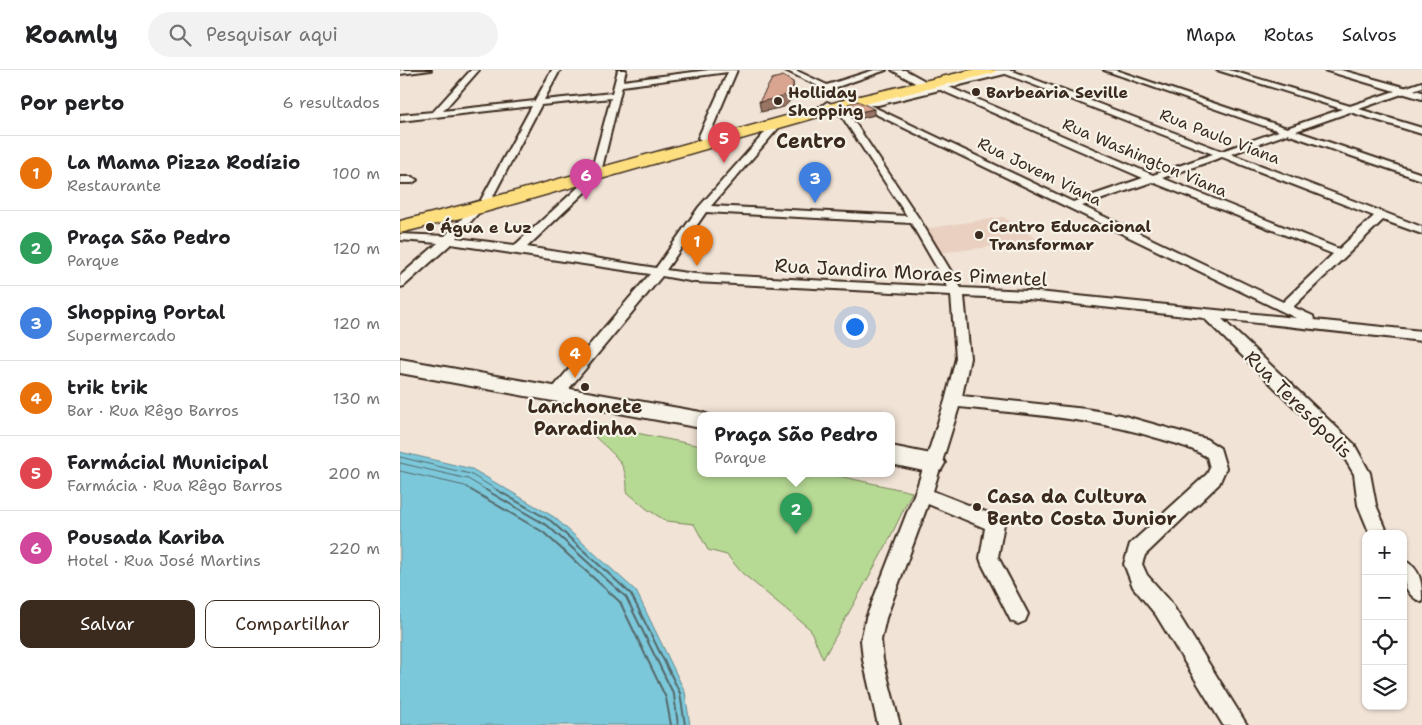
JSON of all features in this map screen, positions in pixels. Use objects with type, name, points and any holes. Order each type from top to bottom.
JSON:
[{"type":"highway","points":[[853,100],[926,79],[972,70]]},
{"type":"highway","points":[[400,227],[598,170],[829,100],[853,100],[989,70]]},
{"type":"highway","points":[[598,170],[778,123],[829,100]]},
{"type":"highway","points":[[400,222],[482,204]]},
{"type":"street","points":[[400,72],[428,70]]},
{"type":"street","points":[[436,114],[475,70]]},
{"type":"street","points":[[400,283],[448,240],[482,204],[540,103],[556,70]]},
{"type":"street","points":[[518,249],[598,170],[622,70]]},
{"type":"street","points":[[618,84],[727,70]]},
{"type":"street","points":[[704,138],[733,70]]},
{"type":"street","points":[[792,72],[809,70]]},
{"type":"street","points":[[829,100],[882,70]]},
{"type":"street","points":[[897,70],[926,79],[1008,70]]},
{"type":"street","name":"Rua Paulo Viana","points":[[1008,70],[1422,231]]},
{"type":"street","points":[[1108,70],[1422,172]]},
{"type":"street","points":[[1121,70],[1422,177]]},
{"type":"street","points":[[1221,70],[1422,131]]},
{"type":"street","points":[[1329,70],[1422,96]]},
{"type":"street","points":[[792,72],[844,113],[915,220],[957,292],[963,358],[953,401],[923,494],[876,618],[871,640],[873,660],[889,725]]},
{"type":"street","name":"Rua Washington Viana","points":[[926,79],[1152,178],[1340,253]]},
{"type":"street","points":[[1073,206],[1422,84]]},
{"type":"street","points":[[400,118],[615,95]]},
{"type":"street","name":"Rua Jovem Viana","points":[[853,100],[1318,324]]},
{"type":"street","points":[[557,392],[658,273],[703,210],[778,123]]},
{"type":"street","points":[[400,180],[412,180]]},
{"type":"street","points":[[703,210],[915,220]]},
{"type":"street","points":[[1284,308],[1380,216]]},
{"type":"street","name":"Rua Jandira Moraes Pimentel","points":[[400,237],[448,240],[518,249],[658,273],[724,281],[1028,295],[1422,336]]},
{"type":"street","name":"Rua Teresópolis","points":[[1208,314],[1348,449],[1362,473],[1367,505],[1377,530]]},
{"type":"street","points":[[400,366],[557,392],[697,419]]},
{"type":"street","points":[[953,401],[1086,415],[1121,421],[1200,444],[1214,453],[1218,468],[1213,479],[1137,550],[1133,564],[1140,581],[1174,624],[1236,725]]},
{"type":"street","points":[[895,456],[933,463]]},
{"type":"street","points":[[923,494],[995,524],[989,558],[1018,614]]},
{"type":"street","points":[[1407,574],[1422,593]]},
{"type":"shaded area","name":"Centro Educacional Transformar","points":[[1003,217],[1040,241],[938,253],[923,229]]},
{"type":"green space","points":[[597,425],[697,445],[697,477],[843,477],[912,492],[887,544],[823,659],[810,629],[742,573],[727,555],[708,550],[694,524],[666,521],[647,509],[627,492],[627,482],[622,466],[613,454],[594,436]]},
{"type":"water","points":[[400,452],[472,469],[554,517],[636,591],[685,692],[690,725],[400,725]]},
{"type":"building","points":[[783,76],[793,82],[793,87],[782,97],[759,102],[772,79]]},
{"type":"building","points":[[858,101],[874,109],[855,113],[848,104]]},
{"type":"place","name":"Barbearia Seville","points":[[976,92]]},
{"type":"place","name":"Holliday Shopping","points":[[778,101]]},
{"type":"place","name":"Farmácial Municipal","points":[[724,163]]},
{"type":"place","name":"Pousada Kariba","points":[[586,200]]},
{"type":"place","name":"Shopping Portal","points":[[815,203]]},
{"type":"place","name":"Água e Luz","points":[[430,227]]},
{"type":"place","name":"Centro Educacional Transformar","points":[[979,235]]},
{"type":"place","name":"La Mama Pizza Rodízio","points":[[697,266]]},
{"type":"place","name":"trik trik","points":[[575,378]]},
{"type":"place","name":"Lanchonete Paradinha","points":[[585,387]]},
{"type":"place","name":"Casa da Cultura Bento Costa Junior","points":[[977,507]]},
{"type":"place","name":"Praça São Pedro","points":[[796,534]]},
{"type":"district","name":"Centro","points":[[811,141]]}]
